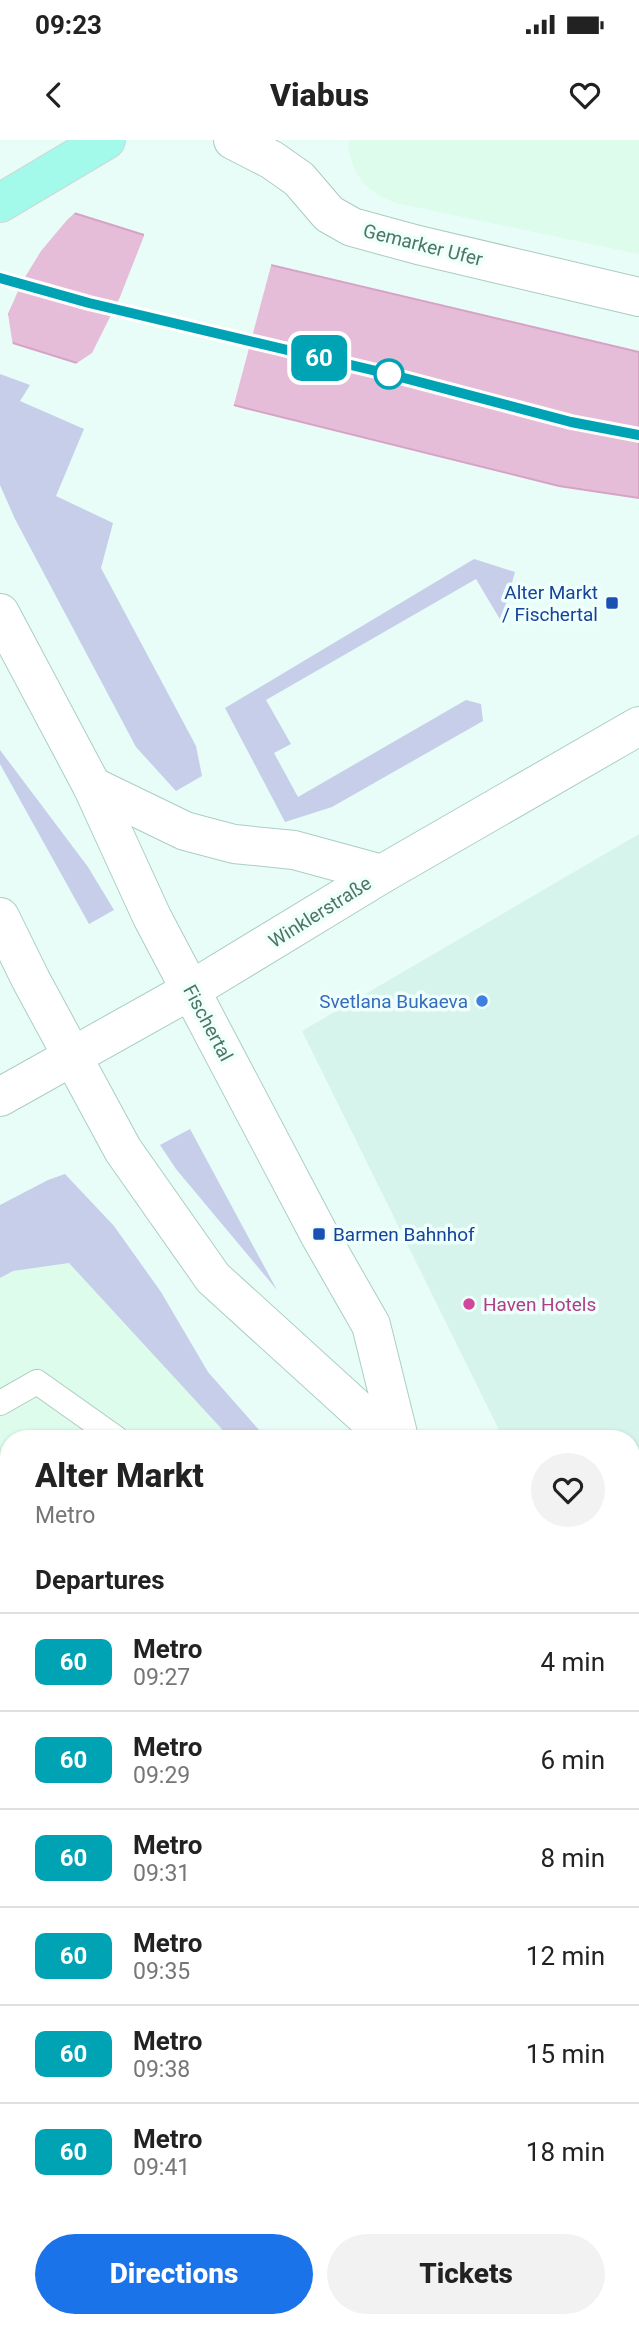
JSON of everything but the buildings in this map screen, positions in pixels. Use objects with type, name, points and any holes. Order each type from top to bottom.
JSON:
[{"type":"main road","points":[[1,206],[106,140]]},
{"type":"main road","name":"Gemarker Ufer","points":[[233,140],[272,160],[290,173],[330,214],[352,227],[639,297]]},
{"type":"main road","name":"Fischertal","points":[[0,613],[92,786],[152,917],[319,1234],[371,1325],[397,1430]]},
{"type":"main road","name":"Winklerstraße","points":[[0,1097],[191,990],[382,874],[639,726]]},
{"type":"main road","points":[[92,786],[186,831],[234,844],[294,850],[382,874]]},
{"type":"main road","points":[[0,917],[122,1150],[213,1278],[382,1430]]},
{"type":"lane","points":[[0,1403],[37,1382],[105,1430]]},
{"type":"shaded area","points":[[349,140],[639,140],[639,254],[396,203],[379,196],[364,184],[354,168],[348,148]]},
{"type":"shaded area","points":[[42,203],[144,235],[639,352],[639,498],[559,486],[245,408],[77,363],[0,339]]},
{"type":"shaded area","points":[[0,374],[30,385],[20,401],[84,429],[56,496],[113,523],[101,568],[196,746],[202,776],[176,791],[136,747],[15,519],[0,485]]},
{"type":"shaded area","points":[[474,559],[515,572],[501,621],[476,579],[266,700],[291,744],[274,753],[298,797],[466,700],[481,704],[483,721],[332,807],[285,822],[225,708]]},
{"type":"shaded area","points":[[0,750],[88,867],[114,910],[89,924],[0,764]]},
{"type":"shaded area","points":[[639,834],[639,1430],[499,1430],[302,1031]]},
{"type":"shaded area","points":[[190,1129],[277,1290],[176,1169],[160,1145]]},
{"type":"shaded area","points":[[65,1174],[114,1226],[161,1292],[208,1372],[259,1430],[223,1430],[69,1263],[13,1271],[0,1278],[0,1205]]},
{"type":"shaded area","points":[[69,1263],[223,1430],[0,1430],[0,1278],[13,1271]]},
{"type":"pier","points":[[0,187],[78,210],[41,251],[22,282],[8,314],[13,346],[0,342]]},
{"type":"pier","points":[[144,232],[272,262],[233,408],[74,365],[92,353],[120,297]]},
{"type":"railway","points":[[0,278],[144,316],[639,435]]},
{"type":"metro line","name":"60","points":[[0,278],[89,303],[389,374],[571,422],[639,435]]},
{"type":"place","name":"Alter Markt / Fischertal","points":[[612,603]]},
{"type":"place","name":"Svetlana Bukaeva","points":[[482,1001]]},
{"type":"place","name":"Barmen Bahnhof","points":[[319,1234]]},
{"type":"place","name":"Haven Hotels","points":[[469,1304]]}]
